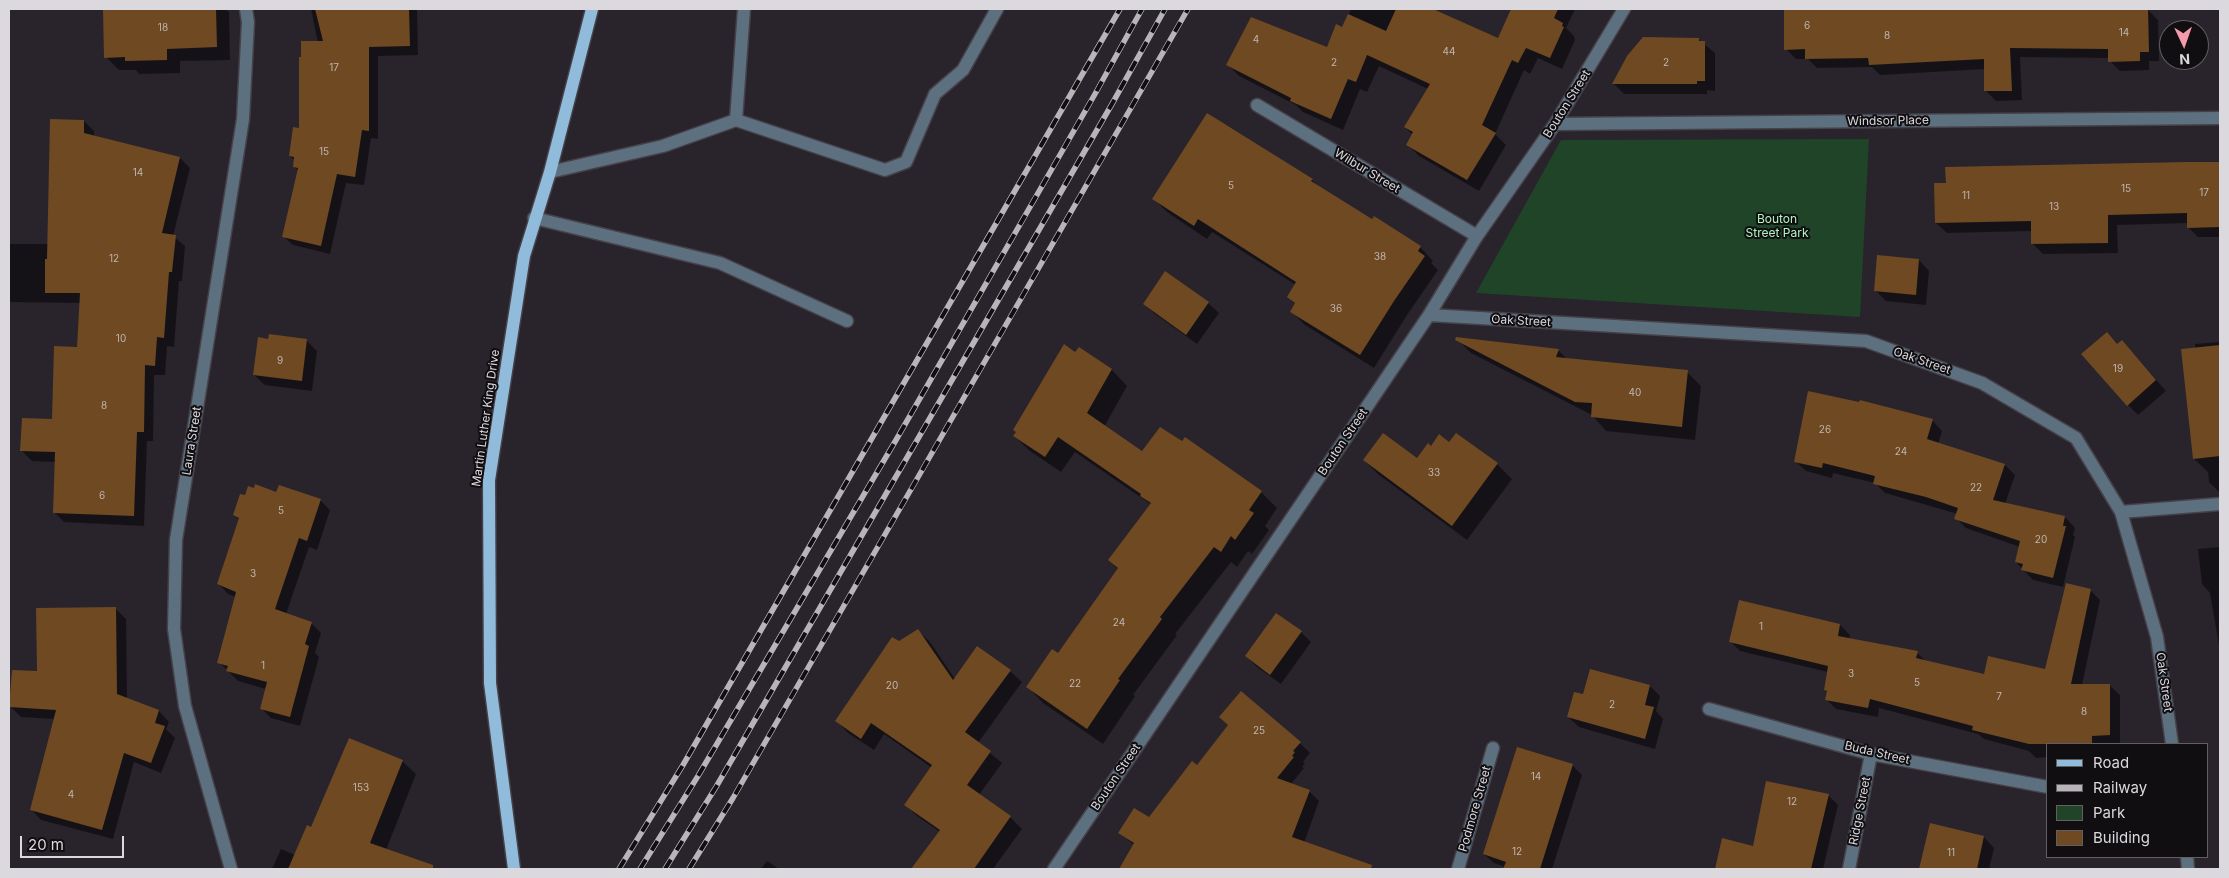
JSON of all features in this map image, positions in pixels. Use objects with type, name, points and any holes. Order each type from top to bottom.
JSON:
[{"type":"main road","name":"Martin Luther King Drive","points":[[514,869],[490,683],[489,480],[524,256],[534,218],[550,172],[592,9]]},
{"type":"street","name":"Laura Street","points":[[232,869],[185,706],[174,629],[176,540],[243,119],[248,22],[246,9]]},
{"type":"street","points":[[736,120],[744,9]]},
{"type":"street","points":[[550,172],[663,146],[736,120],[885,170],[906,162],[936,94],[963,70],[997,9]]},
{"type":"street","name":"Bouton Street","points":[[1054,869],[1429,315],[1477,236],[1555,124],[1624,9]]},
{"type":"street","name":"Wilbur Street","points":[[1257,105],[1477,236]]},
{"type":"street","name":"Windsor Place","points":[[1555,124],[2220,118]]},
{"type":"street","points":[[534,218],[720,263],[847,322]]},
{"type":"street","name":"Oak Street","points":[[1429,315],[1866,341],[1982,383],[2076,438],[2120,512],[2157,637],[2172,743]]},
{"type":"street","points":[[2120,512],[2220,504]]},
{"type":"street","name":"Buda Street","points":[[1709,709],[1871,754],[2046,786]]},
{"type":"street","name":"Podmore Street","points":[[1458,869],[1493,748]]},
{"type":"street","name":"Ridge Street","points":[[1848,869],[1871,754]]},
{"type":"green space","name":"Bouton Street Park","points":[[1869,139],[1860,317],[1476,293],[1561,140]]},
{"type":"building","points":[[216,9],[217,47],[167,49],[167,60],[125,61],[125,57],[104,58],[103,10]]},
{"type":"building","points":[[315,9],[409,9],[410,46],[369,47],[369,131],[362,130],[355,177],[337,174],[321,246],[282,237],[298,168],[293,167],[294,157],[289,156],[293,127],[299,128],[299,57],[301,57],[301,41],[323,41]]},
{"type":"building","points":[[1396,9],[1433,9],[1498,38],[1511,9],[1558,9],[1554,18],[1563,23],[1562,26],[1564,27],[1550,58],[1526,48],[1518,63],[1512,60],[1482,125],[1496,133],[1467,180],[1406,145],[1413,132],[1404,127],[1430,84],[1367,55],[1356,82],[1348,79],[1331,119],[1290,101],[1291,98],[1226,65],[1251,17],[1327,47],[1336,24],[1342,27],[1348,14],[1386,31]]},
{"type":"building","points":[[2148,9],[2149,52],[2140,52],[2140,61],[2108,62],[2108,49],[2010,48],[2012,91],[1984,91],[1984,59],[1869,65],[1868,58],[1805,59],[1805,49],[1784,50],[1784,10]]},
{"type":"building","points":[[1643,37],[1699,38],[1699,41],[1705,41],[1705,81],[1697,81],[1697,84],[1612,84],[1627,56]]},
{"type":"building","points":[[1207,113],[1313,179],[1311,181],[1372,219],[1374,216],[1421,246],[1418,251],[1425,256],[1360,355],[1290,312],[1295,303],[1287,297],[1296,282],[1198,219],[1194,226],[1152,199]]},
{"type":"building","points":[[50,119],[84,120],[84,133],[180,157],[162,233],[176,235],[172,272],[169,272],[164,338],[157,337],[155,366],[145,365],[144,432],[137,432],[134,516],[53,513],[55,452],[20,451],[22,418],[52,419],[54,346],[77,347],[80,293],[45,293]]},
{"type":"building","points":[[2220,162],[2220,227],[2187,228],[2187,213],[2108,215],[2108,243],[2031,244],[2031,221],[1935,223],[1934,183],[1946,183],[1945,167]]},
{"type":"building","points":[[1877,255],[1919,259],[1916,295],[1874,291]]},
{"type":"building","points":[[1165,271],[1209,302],[1186,335],[1143,304]]},
{"type":"building","points":[[2107,332],[2117,344],[2122,340],[2156,380],[2127,406],[2081,354]]},
{"type":"building","points":[[269,334],[307,339],[302,381],[253,375],[258,337],[268,339]]},
{"type":"building","points":[[1456,337],[1559,349],[1556,357],[1688,370],[1682,427],[1591,417],[1592,403],[1575,402],[1455,340]]},
{"type":"building","points":[[1064,344],[1075,352],[1079,347],[1112,369],[1087,413],[1142,451],[1160,427],[1182,441],[1185,437],[1262,491],[1249,510],[1254,513],[1235,540],[1231,536],[1221,552],[1214,547],[1160,617],[1162,619],[1118,679],[1120,680],[1087,729],[1026,687],[1052,649],[1058,653],[1118,568],[1108,560],[1151,503],[1140,496],[1141,494],[1058,437],[1045,457],[1013,436],[1016,432],[1013,430]]},
{"type":"building","points":[[2220,345],[2220,456],[2193,459],[2181,349]]},
{"type":"building","points":[[1808,391],[1859,402],[1860,400],[1933,419],[1927,439],[2005,464],[1993,500],[2065,516],[2063,526],[2066,526],[2053,578],[2021,570],[2023,564],[2015,562],[2020,541],[1954,519],[1958,508],[1926,497],[1873,484],[1875,476],[1823,463],[1822,468],[1794,462]]},
{"type":"building","points":[[1383,433],[1417,458],[1428,443],[1431,446],[1439,434],[1449,442],[1456,433],[1498,463],[1452,526],[1363,460]]},
{"type":"building","points":[[255,484],[276,492],[279,485],[321,499],[307,541],[299,538],[275,609],[312,622],[305,644],[309,646],[290,717],[260,709],[267,682],[226,671],[228,666],[217,663],[236,592],[217,584],[239,518],[233,515],[240,494],[245,495],[248,486],[254,488]]},
{"type":"building","points":[[2066,583],[2091,589],[2071,684],[2110,684],[2110,735],[2092,736],[2092,743],[2029,744],[1972,730],[1973,726],[1870,699],[1868,708],[1825,700],[1827,691],[1824,690],[1828,666],[1729,642],[1739,600],[1840,624],[1838,636],[1918,651],[1916,658],[1984,674],[1988,656],[2045,669]]},
{"type":"building","points":[[116,607],[117,694],[159,710],[155,723],[165,726],[151,763],[124,753],[102,830],[30,810],[56,710],[9,707],[12,670],[37,671],[36,608]]},
{"type":"building","points":[[1276,613],[1302,631],[1270,675],[1245,656]]},
{"type":"building","points":[[918,629],[953,680],[977,646],[1011,670],[965,732],[991,751],[967,785],[1011,816],[974,869],[911,869],[940,830],[904,805],[932,765],[871,723],[861,739],[835,721],[892,637],[899,641]]},
{"type":"building","points":[[1590,669],[1650,685],[1645,705],[1654,707],[1645,739],[1567,717],[1574,692],[1583,694]]},
{"type":"building","points":[[1241,691],[1301,742],[1293,751],[1295,752],[1292,756],[1294,757],[1277,778],[1310,790],[1292,837],[1372,865],[1371,869],[1119,869],[1134,843],[1118,833],[1134,808],[1149,817],[1192,761],[1197,765],[1228,725],[1219,717]]},
{"type":"building","points":[[349,738],[403,760],[370,843],[433,865],[433,869],[288,869],[307,825],[311,827]]},
{"type":"building","points":[[1517,747],[1573,764],[1540,869],[1503,869],[1506,862],[1483,854]]},
{"type":"building","points":[[1766,781],[1829,794],[1811,869],[1715,869],[1722,838],[1753,846]]},
{"type":"building","points":[[1930,823],[1984,836],[1977,869],[1919,869]]},
{"type":"railway","points":[[619,869],[683,765],[1120,9]]},
{"type":"railway","points":[[640,869],[698,776],[896,440],[1142,9]]},
{"type":"railway","points":[[665,869],[716,787],[1112,104],[1165,9]]},
{"type":"railway","points":[[689,869],[733,798],[1188,9]]}]
